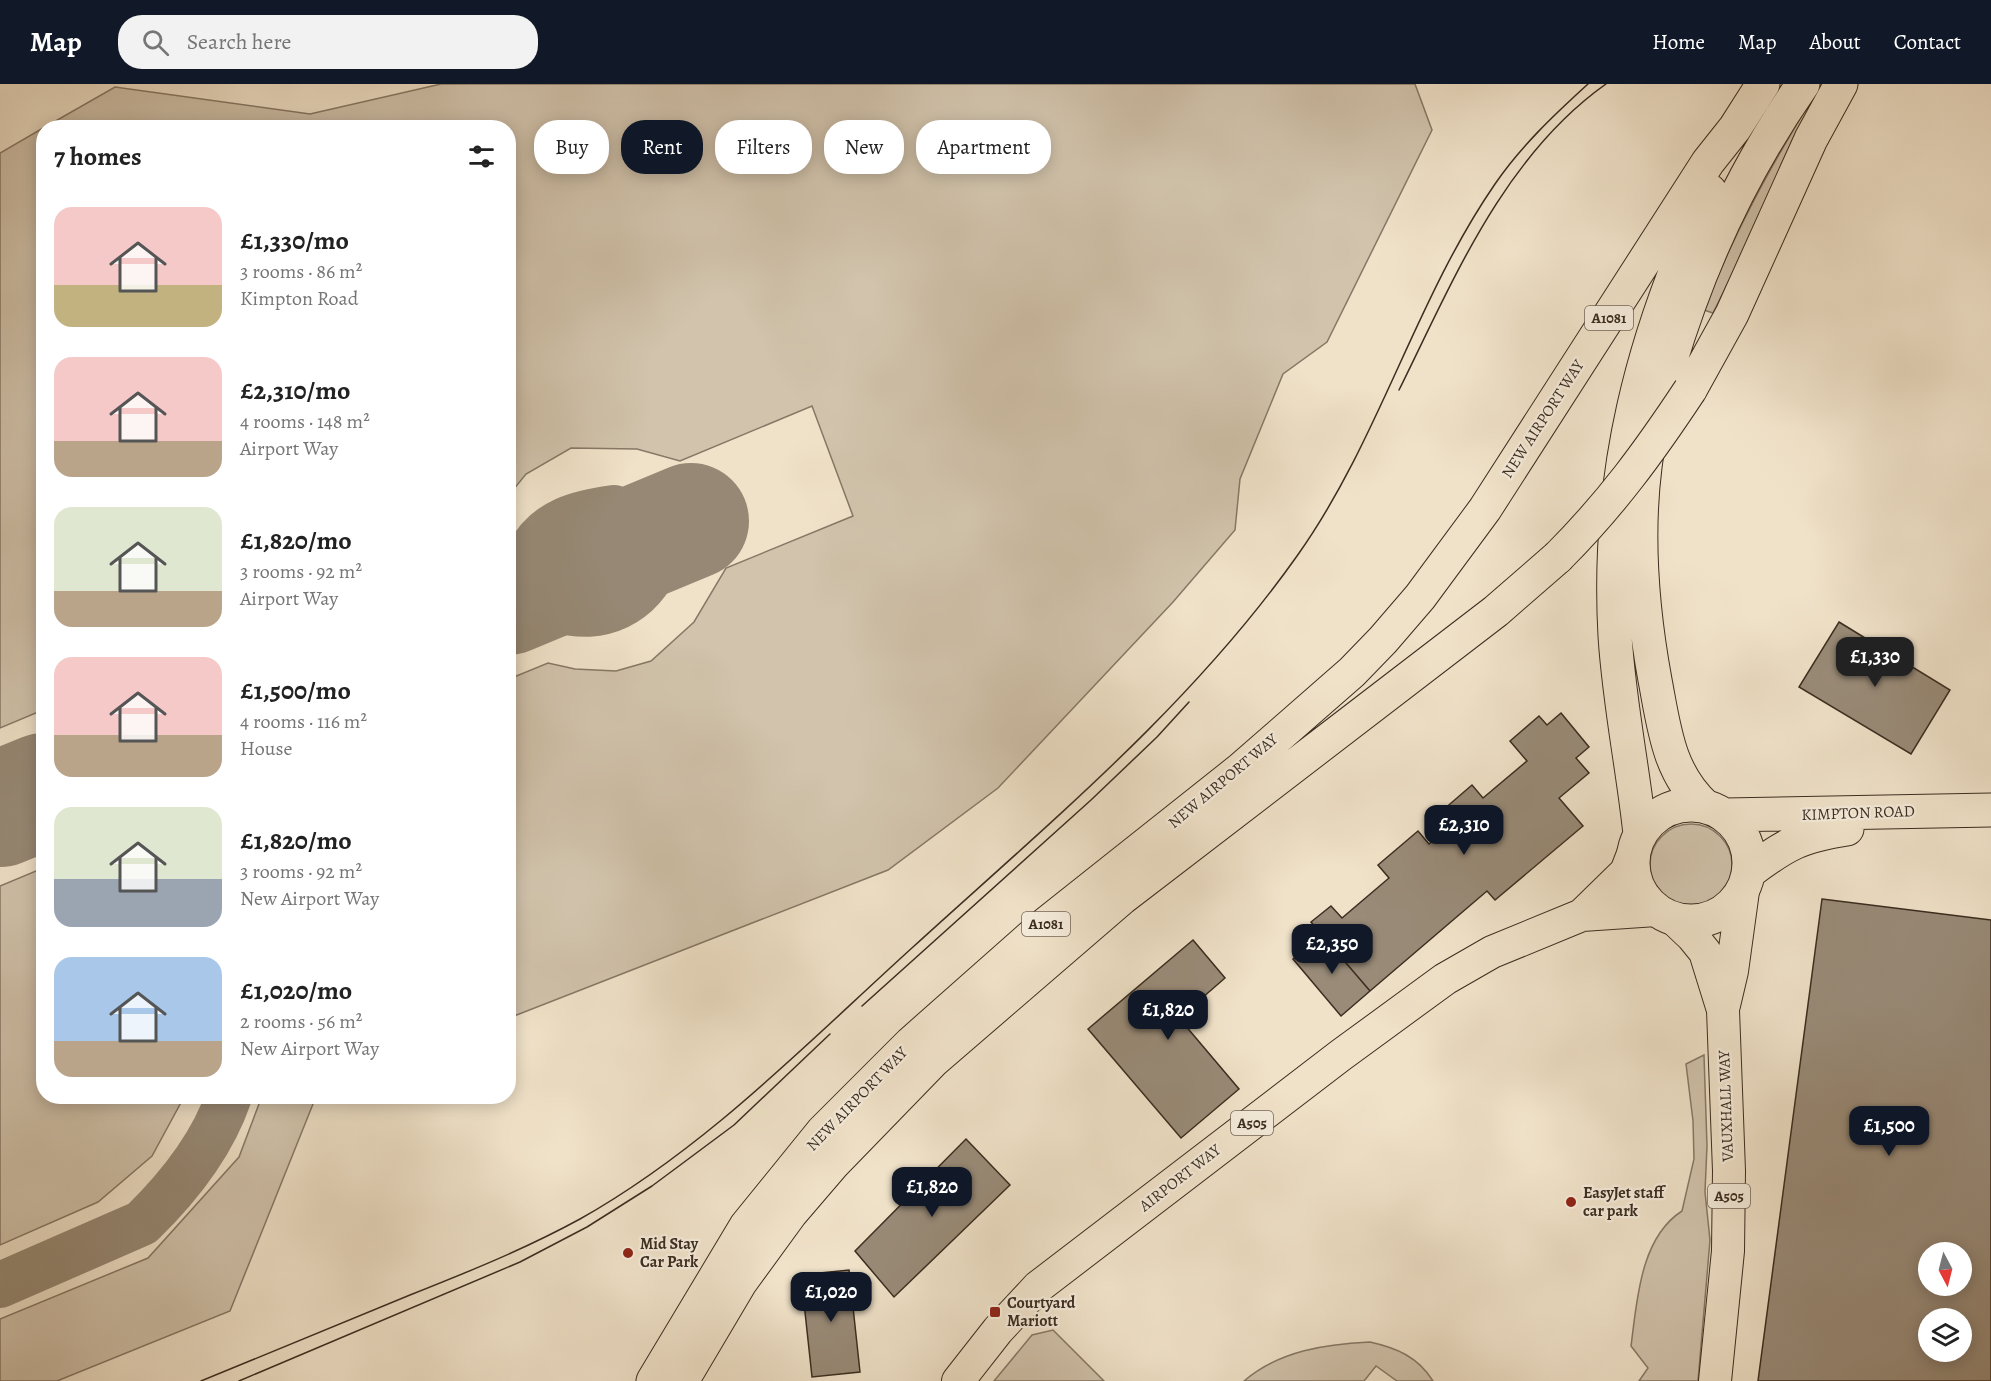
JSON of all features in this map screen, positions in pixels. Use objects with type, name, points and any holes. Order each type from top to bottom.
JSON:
[{"type":"highway","name":"NEW AIRPORT WAY","points":[[653,1381],[746,1226],[823,1131],[911,1043],[1042,927],[1241,769],[1352,672],[1420,597],[1485,509],[1708,162],[1735,128],[1763,84]]},
{"type":"highway","points":[[1715,811],[1687,805],[1668,810],[1652,820],[1637,844],[1633,870],[1637,885],[1645,899],[1665,915],[1690,922],[1713,917],[1733,904],[1746,881],[1749,856],[1745,840],[1737,826],[1690,792],[1670,753],[1643,614],[1641,525],[1645,466],[1660,396],[1680,329],[1707,261],[1732,202],[1756,156],[1803,84]]},
{"type":"highway","name":"NEW AIRPORT WAY","points":[[682,1381],[740,1282],[791,1213],[832,1164],[933,1061],[1122,898],[1496,611],[1558,557],[1592,523],[1633,476],[1690,390],[1732,314],[1811,139],[1841,84]]},
{"type":"highway","name":"NEW AIRPORT WAY","points":[[1637,844],[1615,638],[1615,516],[1633,398],[1645,359],[1686,241],[1721,167],[1735,128]]},
{"type":"highway","name":"KIMPTON ROAD","points":[[1715,811],[1991,810]]},
{"type":"highway","name":"KIMPTON ROAD","points":[[1746,881],[1785,845],[1818,833],[1853,828],[1991,828]]},
{"type":"main road","name":"AIRPORT WAY","points":[[958,1381],[998,1330],[1038,1287],[1341,1055],[1445,979],[1492,952],[1582,915],[1626,872],[1637,844]]},
{"type":"main road","name":"VAUXHALL WAY","points":[[1715,1381],[1728,1240],[1729,1172],[1723,1010],[1732,971],[1746,881]]},
{"type":"main road","name":"AIRPORT WAY","points":[[1582,915],[1665,915]]},
{"type":"main road","name":"VAUXHALL WAY","points":[[1665,915],[1692,936],[1705,952],[1723,1010]]},
{"type":"shaded area","points":[[441,84],[1415,84],[1432,130],[1327,342],[1283,374],[1240,479],[1235,530],[1173,602],[998,788],[888,870],[516,1015],[516,676],[548,663],[575,669],[616,671],[651,661],[694,622],[726,568],[853,516],[812,406],[680,461],[637,449],[571,448],[526,474],[516,486],[516,120],[57,120],[115,87],[310,114]]},
{"type":"shaded area","points":[[1813,97],[1819,100],[1713,313],[1704,310],[1727,254],[1754,201]]},
{"type":"shaded area","points":[[36,132],[36,713],[0,728],[0,153]]},
{"type":"shaded area","points":[[1691,824],[1707,827],[1720,836],[1729,849],[1732,865],[1729,881],[1720,894],[1707,903],[1691,906],[1675,903],[1662,894],[1653,881],[1650,865],[1653,849],[1662,836],[1675,827]]},
{"type":"shaded area","points":[[36,871],[36,1104],[180,1104],[152,1156],[98,1202],[0,1245],[0,886]]},
{"type":"shaded area","points":[[1704,1055],[1707,1146],[1705,1192],[1710,1240],[1698,1381],[1639,1381],[1648,1368],[1631,1346],[1639,1291],[1649,1254],[1657,1237],[1682,1211],[1694,1159],[1693,1121],[1686,1064]]},
{"type":"shaded area","points":[[259,1104],[313,1104],[230,1311],[57,1381],[0,1381],[0,1319],[148,1258],[239,1157]]},
{"type":"shaded area","points":[[1053,1330],[1104,1381],[994,1381],[1032,1335]]},
{"type":"shaded area","points":[[1370,1342],[1406,1355],[1421,1366],[1433,1381],[1397,1381],[1376,1366],[1364,1381],[1244,1381],[1272,1363],[1303,1351]]},
{"type":"building","points":[[1839,622],[1950,690],[1911,754],[1799,687]]},
{"type":"building","points":[[1561,713],[1589,747],[1576,758],[1589,773],[1559,798],[1583,826],[1495,900],[1487,891],[1370,991],[1311,922],[1331,906],[1342,918],[1389,878],[1378,865],[1418,831],[1429,844],[1454,823],[1443,810],[1472,785],[1483,798],[1527,761],[1510,741],[1539,716],[1547,725]]},
{"type":"building","points":[[1822,899],[1991,920],[1991,1381],[1758,1381]]},
{"type":"building","points":[[1322,935],[1370,991],[1341,1016],[1293,959]]},
{"type":"building","points":[[1193,940],[1225,978],[1179,1018],[1239,1089],[1181,1138],[1088,1029]]},
{"type":"building","points":[[966,1139],[1010,1185],[894,1297],[855,1251]]},
{"type":"building","points":[[849,1270],[860,1372],[812,1377],[801,1275]]},
{"type":"taxiway","points":[[614,508],[646,519],[661,533],[658,561],[642,588],[631,599],[618,606],[589,614],[558,609],[534,597],[526,585],[525,571],[529,554],[536,542],[554,526],[565,520],[614,508]]},
{"type":"taxiway","points":[[0,1285],[142,1223],[193,1165],[204,1149],[226,1104]]},
{"type":"runway","points":[[516,594],[691,521]]},
{"type":"runway","points":[[0,809],[36,794]]},
{"type":"tram line","points":[[201,1381],[517,1250],[580,1219],[626,1191],[713,1127],[754,1092],[1066,808],[1165,713],[1211,663],[1256,611],[1297,556],[1326,512],[1351,466],[1442,275],[1467,229],[1495,184],[1516,157],[1550,119],[1588,84]]},
{"type":"tram line","points":[[1399,390],[1461,265],[1509,184],[1538,147],[1570,114],[1606,84]]},
{"type":"tram line","points":[[862,1006],[1091,800],[1157,737],[1189,702]]},
{"type":"tram line","points":[[239,1381],[520,1262],[587,1227],[652,1186],[734,1125],[830,1034]]},
{"type":"place","name":"EasyJet staff car park","points":[[1571,1202]]},
{"type":"place","name":"Mid Stay Car Park","points":[[628,1253]]},
{"type":"place","name":"Courtyard Mariott","points":[[995,1312]]}]
